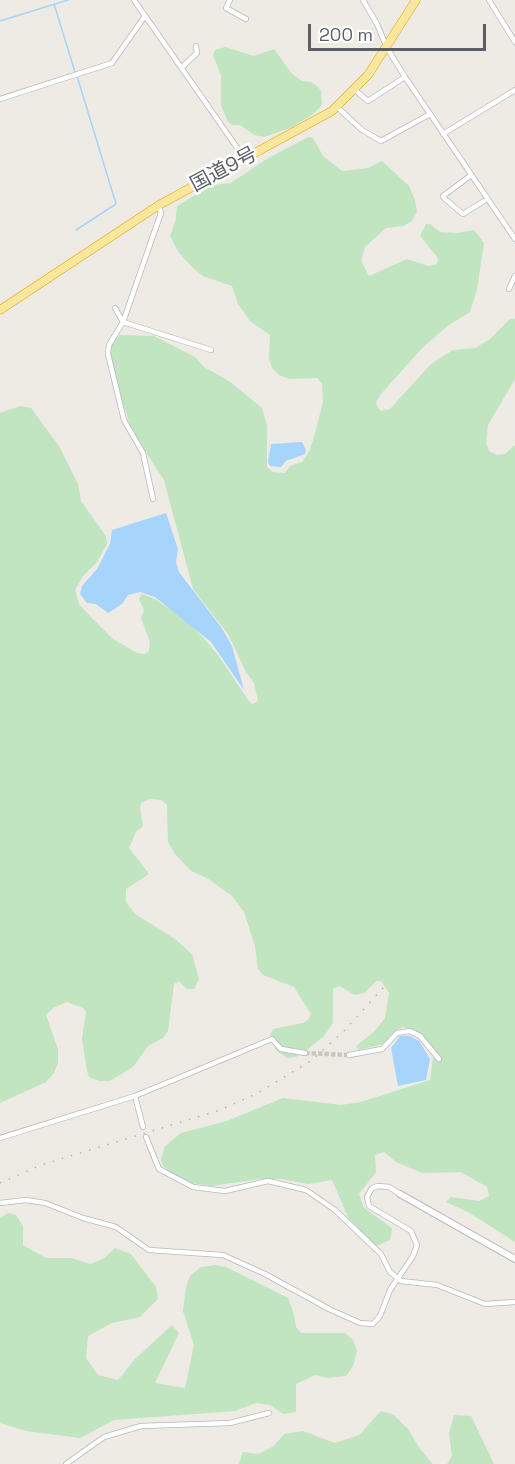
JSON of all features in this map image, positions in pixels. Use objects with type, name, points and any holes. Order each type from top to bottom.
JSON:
[{"type":"highway","name":"国道9号","points":[[0,310],[159,205],[317,122],[356,90],[387,48],[416,0]]},
{"type":"street","points":[[134,0],[245,159]]},
{"type":"street","points":[[230,0],[226,8],[246,19]]},
{"type":"street","points":[[363,0],[378,24],[387,48],[405,77],[515,239]]},
{"type":"street","points":[[489,0],[515,42]]},
{"type":"street","points":[[0,99],[117,60],[145,16]]},
{"type":"street","points":[[182,68],[197,53],[196,46]]},
{"type":"street","points":[[356,90],[367,101],[405,77]]},
{"type":"street","points":[[443,134],[515,90]]},
{"type":"street","points":[[337,107],[362,130],[381,141],[430,114]]},
{"type":"street","points":[[471,176],[442,197],[461,214],[484,201]]},
{"type":"street","points":[[153,499],[143,453],[124,420],[108,359],[109,345],[123,322],[161,213],[159,205]]},
{"type":"street","points":[[509,289],[515,276]]},
{"type":"street","points":[[114,308],[123,322],[211,350]]},
{"type":"street","points":[[349,1055],[382,1049],[397,1033],[410,1031],[420,1036],[438,1059]]},
{"type":"street","points":[[0,1138],[135,1096],[272,1039],[281,1049],[305,1053]]},
{"type":"street","points":[[135,1096],[143,1127]]},
{"type":"street","points":[[146,1137],[159,1168],[193,1187],[225,1191],[268,1181],[306,1190],[334,1210],[381,1254],[396,1278],[437,1285],[484,1304],[515,1302]]},
{"type":"street","points":[[0,1203],[26,1200],[45,1203],[116,1227],[149,1250],[214,1254],[237,1260],[360,1323],[373,1324],[377,1321],[396,1278],[413,1256],[416,1240],[408,1228],[369,1206],[367,1197],[372,1188],[389,1187],[515,1259]]},
{"type":"street","points":[[66,1464],[104,1437],[141,1426],[230,1423],[269,1413]]},
{"type":"green space","points":[[225,47],[254,56],[274,49],[292,74],[318,87],[321,91],[322,105],[312,115],[290,128],[264,137],[254,135],[240,125],[233,125],[228,122],[221,105],[221,75],[213,55],[215,50]]},
{"type":"green space","points":[[308,137],[313,138],[323,156],[342,171],[368,168],[382,161],[409,186],[417,212],[412,221],[403,226],[386,228],[365,247],[361,261],[369,276],[407,259],[428,266],[437,264],[438,258],[420,236],[426,224],[430,224],[440,232],[457,233],[474,230],[484,243],[477,289],[470,312],[449,325],[423,347],[381,394],[376,402],[381,411],[390,409],[431,364],[453,350],[475,348],[490,339],[510,319],[515,319],[515,379],[488,425],[486,443],[489,451],[497,455],[505,454],[515,445],[515,1242],[468,1212],[446,1202],[451,1197],[479,1201],[489,1196],[487,1187],[461,1172],[422,1173],[396,1162],[384,1152],[375,1155],[376,1172],[359,1194],[364,1208],[392,1228],[390,1240],[376,1246],[348,1217],[332,1180],[308,1184],[281,1179],[259,1179],[212,1186],[191,1183],[172,1174],[163,1166],[161,1159],[165,1146],[181,1133],[227,1121],[283,1098],[341,1105],[361,1102],[430,1080],[434,1049],[417,1031],[402,1027],[383,1044],[359,1050],[356,1046],[374,1032],[385,1018],[389,993],[381,981],[377,981],[364,993],[355,995],[339,986],[333,989],[333,1023],[324,1036],[296,1057],[287,1058],[276,1050],[270,1035],[273,1029],[303,1023],[309,1019],[311,1014],[294,987],[263,975],[258,969],[255,946],[244,912],[232,896],[207,878],[191,871],[175,854],[168,842],[167,805],[162,800],[150,799],[141,803],[143,826],[136,832],[129,848],[149,874],[126,889],[126,902],[135,914],[175,939],[192,954],[199,979],[194,989],[187,989],[179,981],[174,984],[168,1031],[163,1038],[148,1046],[133,1067],[110,1081],[99,1081],[89,1077],[82,1039],[86,1012],[83,1008],[67,1002],[53,1008],[46,1015],[58,1049],[58,1062],[54,1073],[46,1082],[0,1103],[0,413],[20,406],[31,408],[59,446],[78,484],[81,501],[106,536],[107,544],[97,562],[83,576],[75,590],[79,604],[87,613],[113,639],[137,653],[145,654],[149,651],[150,642],[141,618],[144,610],[139,599],[142,594],[155,599],[191,624],[218,655],[248,700],[252,704],[258,701],[254,683],[246,672],[228,634],[193,589],[164,480],[132,431],[110,361],[110,347],[112,341],[120,335],[154,336],[195,357],[204,367],[229,381],[262,408],[267,425],[267,467],[273,472],[285,473],[290,466],[302,462],[309,452],[323,402],[322,384],[317,378],[289,379],[279,375],[272,368],[269,359],[270,335],[250,321],[238,304],[232,286],[203,276],[193,268],[179,253],[170,236],[176,219],[177,206],[212,185],[231,183],[265,160]]},
{"type":"green space","points":[[8,1213],[16,1215],[23,1226],[23,1245],[46,1258],[71,1258],[90,1264],[103,1259],[115,1248],[131,1254],[156,1287],[158,1299],[140,1317],[112,1323],[88,1336],[86,1358],[98,1375],[118,1380],[135,1359],[172,1325],[179,1333],[155,1383],[185,1388],[194,1345],[183,1311],[186,1287],[190,1276],[201,1267],[215,1265],[226,1267],[288,1298],[296,1327],[301,1333],[345,1333],[353,1340],[357,1351],[353,1366],[346,1376],[328,1378],[315,1375],[296,1384],[296,1412],[283,1414],[270,1405],[256,1403],[235,1411],[114,1420],[80,1438],[26,1431],[0,1423],[0,1218]]},
{"type":"green space","points":[[381,1411],[394,1415],[408,1429],[420,1449],[433,1464],[239,1464],[243,1452],[258,1454],[274,1446],[284,1434],[303,1431],[335,1443],[359,1435]]},
{"type":"green space","points":[[454,1415],[471,1416],[494,1464],[447,1464],[452,1456],[449,1433]]},
{"type":"water","points":[[302,442],[306,450],[305,454],[286,461],[281,467],[270,466],[268,462],[271,444]]},
{"type":"water","points":[[166,513],[178,549],[176,562],[179,572],[221,627],[232,646],[244,690],[211,642],[155,597],[140,592],[128,595],[122,604],[108,613],[96,604],[87,603],[80,594],[82,586],[97,569],[110,544],[112,530]]},
{"type":"water","points":[[400,1036],[410,1036],[419,1041],[430,1059],[426,1080],[398,1086],[391,1048]]},
{"type":"waterway","points":[[0,21],[68,0]]},
{"type":"waterway","points":[[54,4],[75,72]]},
{"type":"waterway","points":[[76,230],[116,204],[77,76]]},
{"type":"tunnel","points":[[305,1053],[349,1055]]},
{"type":"railway","points":[[0,1183],[41,1165],[220,1110],[258,1093],[312,1060],[343,1032],[384,987]]}]
